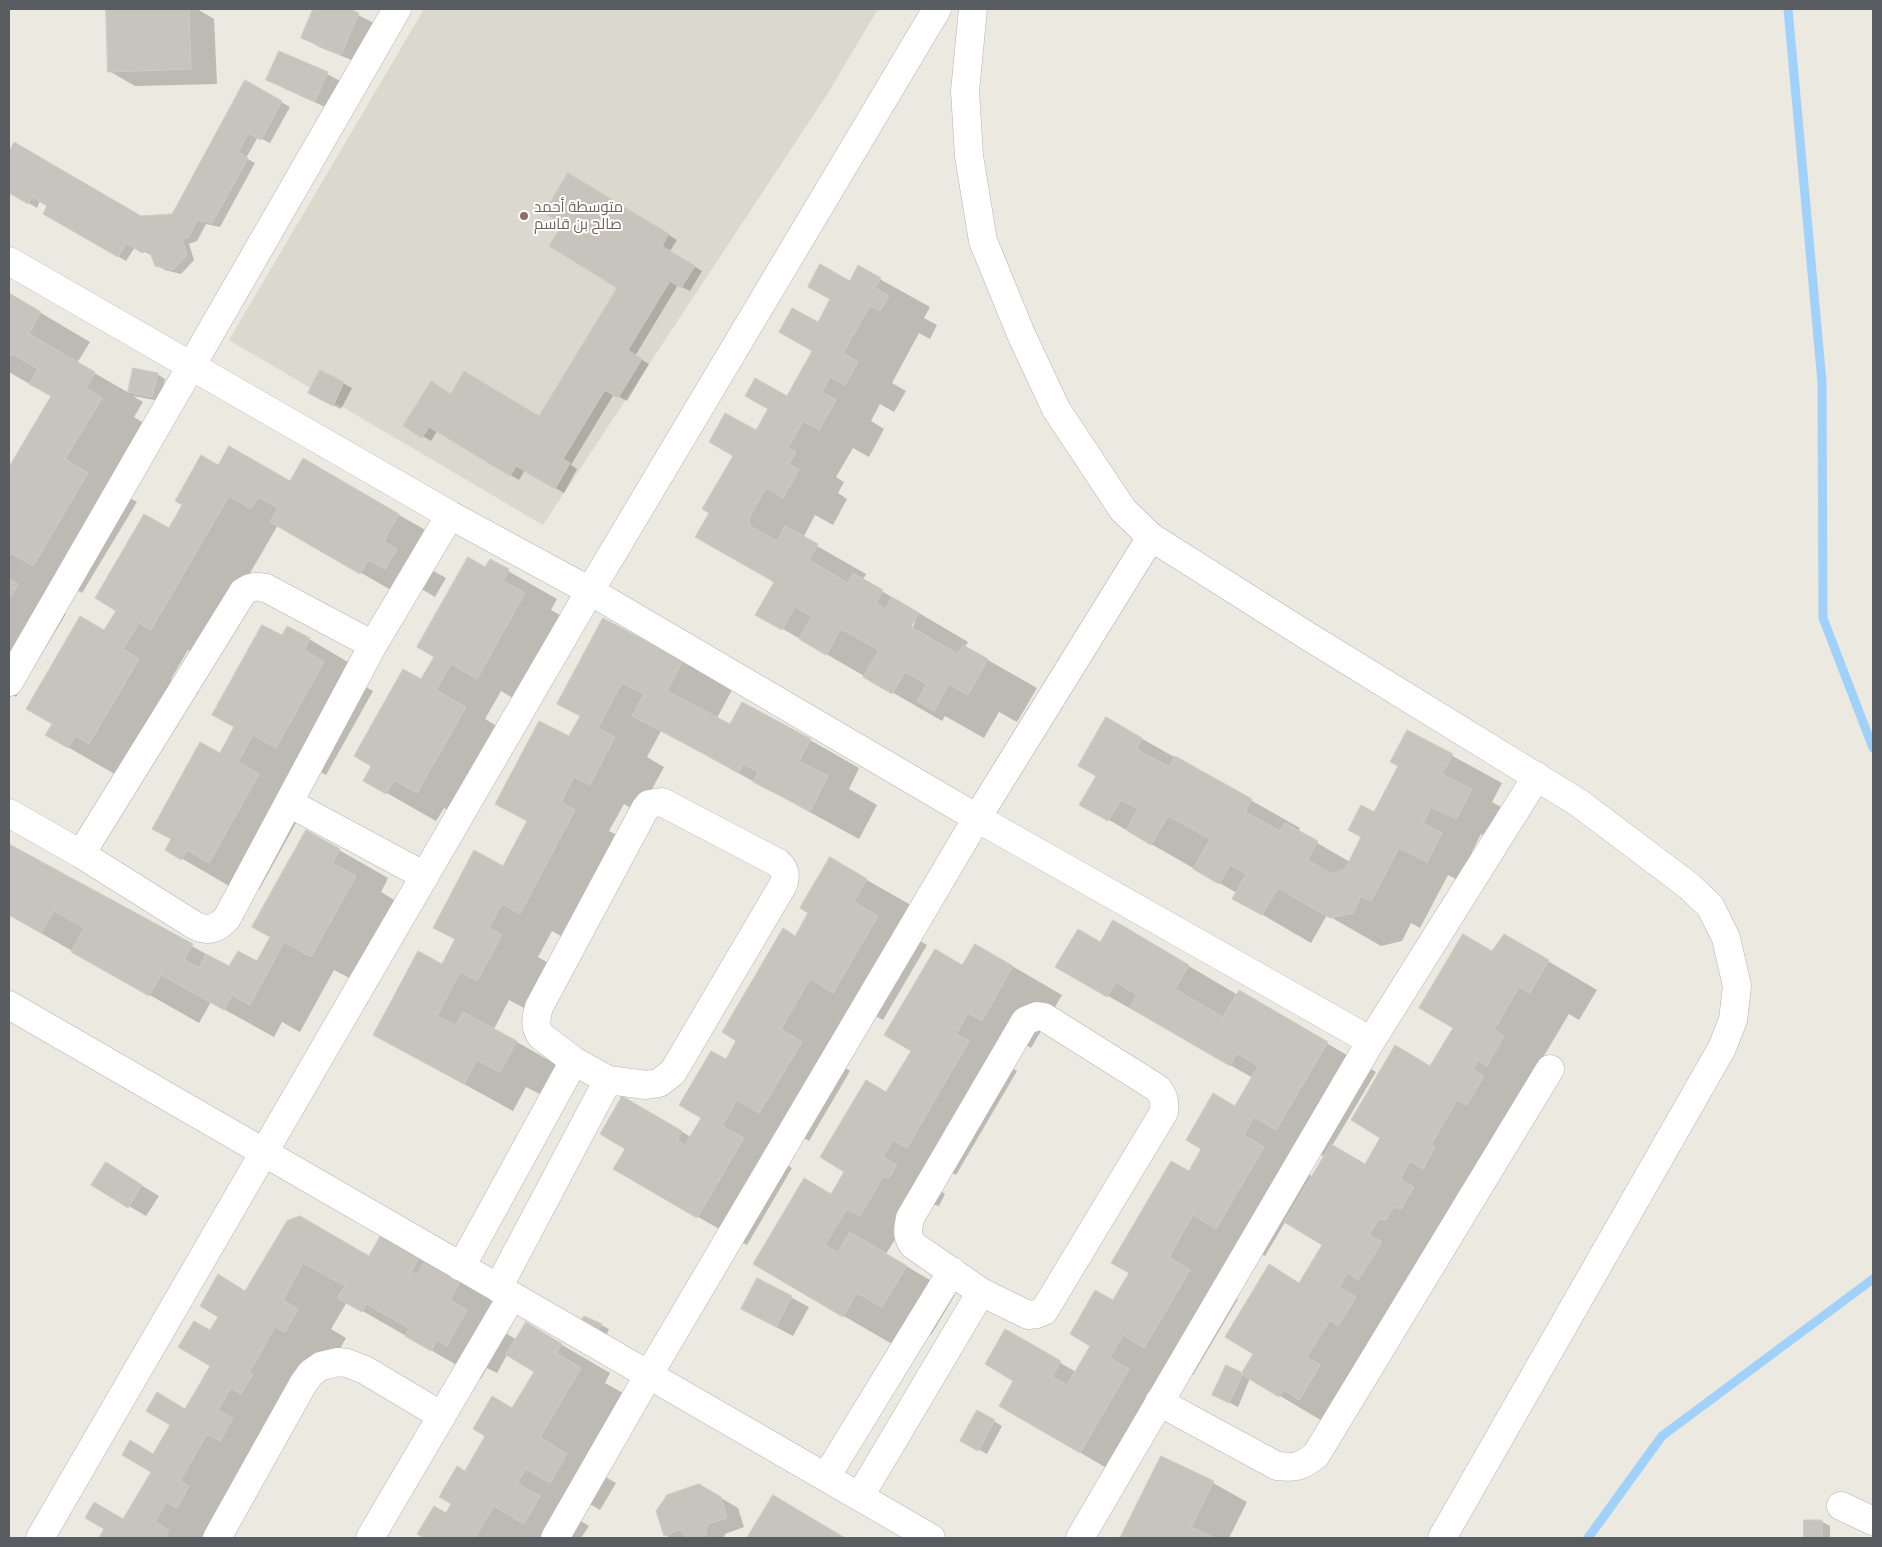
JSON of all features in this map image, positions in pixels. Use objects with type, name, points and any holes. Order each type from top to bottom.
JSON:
[{"type":"street","points":[[9,682],[397,9]]},
{"type":"street","points":[[40,1538],[590,591],[937,9]]},
{"type":"street","points":[[973,9],[965,91],[969,156],[983,242],[1021,334],[1056,409],[1123,510],[1151,537],[1579,803],[1681,880],[1710,906],[1726,938],[1737,986],[1732,1020],[1722,1048],[1442,1538]]},
{"type":"street","points":[[9,261],[450,515],[590,591],[977,818],[1370,1040]]},
{"type":"street","points":[[9,813],[81,854],[194,925],[204,930],[216,928],[227,918],[373,645],[450,515]]},
{"type":"street","points":[[555,1538],[648,1376],[977,818],[1151,537]]},
{"type":"street","points":[[81,854],[243,592],[254,586],[266,588],[373,645]]},
{"type":"street","points":[[1080,1538],[1370,1040],[1537,776]]},
{"type":"street","points":[[662,802],[778,863],[785,871],[782,885],[673,1072],[658,1083],[646,1085],[608,1080],[574,1061],[541,1036],[536,1025],[538,1012],[649,804],[662,802]]},
{"type":"street","points":[[289,803],[425,876]]},
{"type":"street","points":[[9,1005],[931,1538]]},
{"type":"street","points":[[1031,1017],[1044,1017],[1157,1088],[1165,1100],[1164,1112],[1044,1310],[1037,1314],[1028,1315],[981,1292],[952,1271],[913,1244],[909,1239],[910,1218],[1025,1021],[1031,1017]]},
{"type":"street","points":[[461,1266],[574,1061]]},
{"type":"street","points":[[1159,1402],[1276,1466],[1290,1468],[1303,1465],[1316,1455],[1550,1069]]},
{"type":"street","points":[[370,1538],[442,1416],[505,1292],[608,1080]]},
{"type":"street","points":[[826,1477],[952,1271]]},
{"type":"street","points":[[860,1496],[981,1292]]},
{"type":"street","points":[[218,1538],[303,1384],[316,1368],[328,1364],[348,1363],[365,1370],[442,1416]]},
{"type":"street","points":[[1841,1506],[1873,1520]]},
{"type":"shaded area","name":"متوسطة أحمد صالح بن قاسم","points":[[424,9],[878,9],[828,93],[543,525],[229,340]]},
{"type":"building","points":[[106,9],[189,9],[191,69],[108,72]]},
{"type":"building","points":[[313,9],[350,9],[359,13],[341,55],[301,38]]},
{"type":"building","points":[[279,51],[328,72],[315,101],[266,80]]},
{"type":"building","points":[[245,80],[282,101],[261,140],[249,133],[238,152],[248,158],[212,223],[197,220],[189,237],[182,239],[187,255],[173,270],[155,266],[149,250],[142,253],[126,243],[118,257],[43,214],[47,206],[32,197],[28,204],[9,193],[9,152],[14,142],[141,216],[172,214]]},
{"type":"building","points":[[568,173],[669,234],[662,246],[695,266],[681,288],[670,281],[628,350],[642,359],[618,398],[605,390],[563,459],[570,463],[555,489],[516,466],[510,476],[429,427],[422,438],[403,426],[431,381],[451,394],[464,371],[539,416],[617,288],[549,246],[563,224],[544,213]]},
{"type":"building","points":[[820,264],[850,281],[858,265],[881,278],[875,288],[889,296],[880,311],[870,306],[843,353],[858,362],[845,385],[830,377],[822,392],[836,400],[819,430],[803,421],[788,448],[796,452],[789,464],[799,470],[783,498],[766,488],[749,518],[750,526],[777,541],[785,526],[818,544],[809,560],[848,583],[853,573],[883,590],[876,603],[886,609],[892,597],[919,613],[911,627],[958,654],[963,645],[988,659],[968,695],[949,684],[934,711],[917,701],[927,684],[905,672],[892,694],[863,677],[879,650],[841,629],[826,655],[799,639],[812,616],[795,607],[782,630],[755,615],[774,582],[695,537],[709,513],[702,509],[733,456],[709,442],[725,413],[756,430],[768,409],[745,396],[755,378],[787,396],[812,351],[779,332],[792,308],[818,322],[830,299],[808,287]]},
{"type":"building","points":[[9,293],[41,312],[29,334],[95,372],[86,388],[102,398],[65,459],[88,473],[33,566],[9,552],[9,467],[51,396],[29,384],[38,369],[12,354],[9,359]]},
{"type":"building","points":[[133,368],[158,373],[152,397],[128,392]]},
{"type":"building","points":[[320,370],[344,382],[333,406],[308,393]]},
{"type":"building","points":[[229,446],[290,481],[303,458],[399,514],[384,541],[397,549],[385,569],[368,560],[360,574],[270,522],[278,508],[258,497],[251,509],[229,496],[151,630],[139,623],[123,649],[139,659],[89,744],[76,736],[68,748],[45,735],[52,724],[26,709],[80,616],[104,630],[116,611],[95,598],[144,514],[169,528],[182,505],[175,501],[201,455],[218,465]]},
{"type":"building","points":[[468,557],[485,567],[490,559],[509,569],[503,581],[525,593],[477,679],[451,664],[436,690],[466,707],[417,793],[394,780],[386,794],[363,781],[371,766],[354,756],[403,669],[421,679],[434,657],[417,647]]},
{"type":"building","points":[[9,579],[18,584],[9,599]]},
{"type":"building","points":[[603,618],[683,661],[667,691],[730,724],[742,702],[811,739],[799,761],[828,776],[810,811],[753,782],[758,772],[743,764],[739,772],[632,716],[644,694],[622,683],[598,728],[615,737],[590,785],[574,777],[561,802],[575,810],[520,914],[502,904],[489,928],[502,935],[477,981],[460,972],[437,1016],[456,1025],[463,1012],[517,1041],[500,1072],[477,1060],[464,1084],[373,1035],[418,951],[442,964],[455,939],[433,928],[474,850],[503,866],[527,821],[495,804],[539,721],[569,736],[580,716],[557,704]]},
{"type":"building","points":[[262,625],[282,635],[287,626],[310,638],[304,650],[324,662],[276,748],[253,735],[238,762],[259,774],[209,863],[187,850],[181,860],[165,850],[171,839],[152,829],[200,742],[220,753],[234,727],[212,715]]},
{"type":"building","points":[[1106,717],[1142,738],[1136,749],[1169,767],[1175,756],[1252,799],[1245,812],[1280,831],[1285,823],[1318,841],[1307,860],[1332,874],[1345,869],[1361,837],[1348,830],[1361,805],[1374,812],[1398,766],[1390,762],[1407,730],[1453,754],[1442,774],[1472,789],[1456,819],[1431,807],[1423,823],[1442,833],[1427,862],[1399,848],[1371,901],[1361,896],[1353,913],[1330,918],[1278,888],[1262,915],[1232,899],[1246,874],[1230,865],[1219,884],[1193,869],[1210,839],[1168,816],[1151,845],[1126,830],[1138,809],[1121,800],[1108,821],[1079,805],[1096,776],[1078,766]]},
{"type":"building","points":[[306,830],[340,849],[332,863],[356,876],[311,957],[284,942],[250,1005],[232,995],[224,1010],[161,975],[149,996],[71,952],[84,928],[54,911],[41,933],[9,915],[9,844],[193,944],[184,960],[199,968],[206,954],[229,966],[238,951],[257,961],[270,937],[252,927]]},
{"type":"building","points":[[830,857],[867,879],[854,902],[878,916],[833,993],[810,979],[781,1029],[802,1042],[759,1113],[737,1100],[722,1126],[744,1138],[697,1218],[613,1169],[625,1149],[600,1134],[622,1096],[682,1131],[677,1140],[685,1145],[701,1118],[679,1105],[711,1051],[726,1059],[736,1041],[722,1032],[783,928],[795,936],[808,913],[800,908]]},
{"type":"building","points":[[1113,920],[1189,965],[1175,989],[1223,1017],[1239,990],[1328,1042],[1276,1130],[1254,1117],[1244,1135],[1264,1147],[1216,1229],[1193,1215],[1169,1257],[1190,1270],[1144,1348],[1123,1335],[1110,1358],[1129,1369],[1080,1453],[999,1406],[1013,1381],[985,1364],[1005,1329],[1061,1361],[1052,1377],[1067,1385],[1090,1346],[1070,1334],[1095,1290],[1113,1300],[1129,1273],[1111,1263],[1171,1161],[1189,1171],[1201,1149],[1186,1140],[1213,1093],[1235,1106],[1258,1066],[1237,1053],[1230,1066],[1130,1008],[1137,995],[1116,982],[1107,997],[1055,967],[1078,929],[1100,942]]},
{"type":"building","points":[[1463,934],[1492,951],[1504,934],[1549,960],[1530,993],[1519,987],[1494,1030],[1504,1036],[1487,1066],[1478,1060],[1473,1069],[1484,1076],[1467,1105],[1457,1100],[1431,1145],[1435,1147],[1423,1169],[1410,1161],[1400,1179],[1414,1187],[1401,1209],[1393,1207],[1386,1220],[1379,1219],[1369,1235],[1382,1242],[1358,1280],[1348,1273],[1339,1287],[1356,1297],[1338,1326],[1330,1320],[1307,1357],[1320,1365],[1299,1400],[1284,1390],[1279,1397],[1241,1374],[1253,1354],[1225,1337],[1269,1264],[1299,1283],[1322,1245],[1284,1222],[1331,1144],[1365,1164],[1380,1138],[1351,1120],[1395,1045],[1430,1066],[1453,1028],[1419,1008]]},
{"type":"building","points":[[975,944],[1013,966],[982,1021],[968,1013],[956,1034],[969,1041],[907,1148],[893,1140],[883,1157],[897,1165],[889,1178],[883,1177],[860,1216],[847,1209],[825,1245],[838,1252],[850,1232],[907,1266],[882,1307],[857,1293],[843,1317],[753,1264],[804,1178],[831,1194],[844,1172],[820,1157],[866,1080],[886,1092],[911,1051],[884,1035],[935,949],[962,965]]},
{"type":"building","points":[[106,1162],[142,1185],[128,1208],[91,1185]]},
{"type":"building","points":[[300,1216],[369,1256],[384,1229],[422,1252],[411,1272],[417,1275],[428,1256],[463,1276],[450,1300],[467,1310],[447,1346],[437,1340],[431,1351],[405,1336],[409,1328],[366,1304],[362,1312],[337,1298],[345,1286],[303,1263],[283,1300],[298,1309],[285,1332],[275,1327],[249,1373],[253,1374],[241,1394],[231,1388],[218,1410],[233,1418],[220,1441],[207,1434],[180,1481],[189,1486],[177,1508],[166,1502],[155,1522],[169,1530],[165,1538],[99,1538],[104,1529],[85,1518],[94,1502],[123,1519],[151,1472],[122,1455],[130,1440],[153,1454],[170,1425],[146,1411],[157,1392],[185,1409],[210,1366],[178,1347],[194,1321],[210,1330],[218,1317],[200,1306],[218,1274],[245,1291],[287,1221]]},
{"type":"building","points":[[757,1278],[792,1296],[776,1327],[741,1309]]},
{"type":"building","points":[[584,1316],[602,1324],[596,1335],[579,1327]]},
{"type":"building","points":[[526,1322],[562,1344],[556,1353],[581,1368],[540,1437],[567,1454],[550,1483],[526,1469],[517,1483],[540,1496],[524,1524],[494,1506],[475,1538],[424,1538],[417,1534],[434,1506],[446,1513],[451,1504],[439,1497],[457,1466],[465,1471],[485,1436],[473,1429],[492,1396],[512,1408],[534,1372],[506,1355]]},
{"type":"building","points":[[1226,1365],[1243,1373],[1229,1403],[1212,1395]]},
{"type":"building","points":[[977,1410],[995,1420],[978,1451],[960,1441]]},
{"type":"building","points":[[1161,1456],[1214,1481],[1191,1527],[1215,1538],[1120,1538]]},
{"type":"building","points":[[699,1484],[721,1497],[727,1518],[708,1524],[705,1538],[687,1538],[680,1530],[664,1536],[656,1511],[667,1495]]},
{"type":"building","points":[[773,1495],[845,1538],[747,1538]]},
{"type":"building","points":[[1804,1520],[1822,1520],[1822,1537],[1804,1538]]},
{"type":"waterway","points":[[1788,9],[1822,382],[1823,618],[1873,748]]},
{"type":"waterway","points":[[1588,1538],[1662,1436],[1873,1279]]},
{"type":"place","name":"متوسطة أحمد صالح بن قاسم","points":[[524,216]]}]
